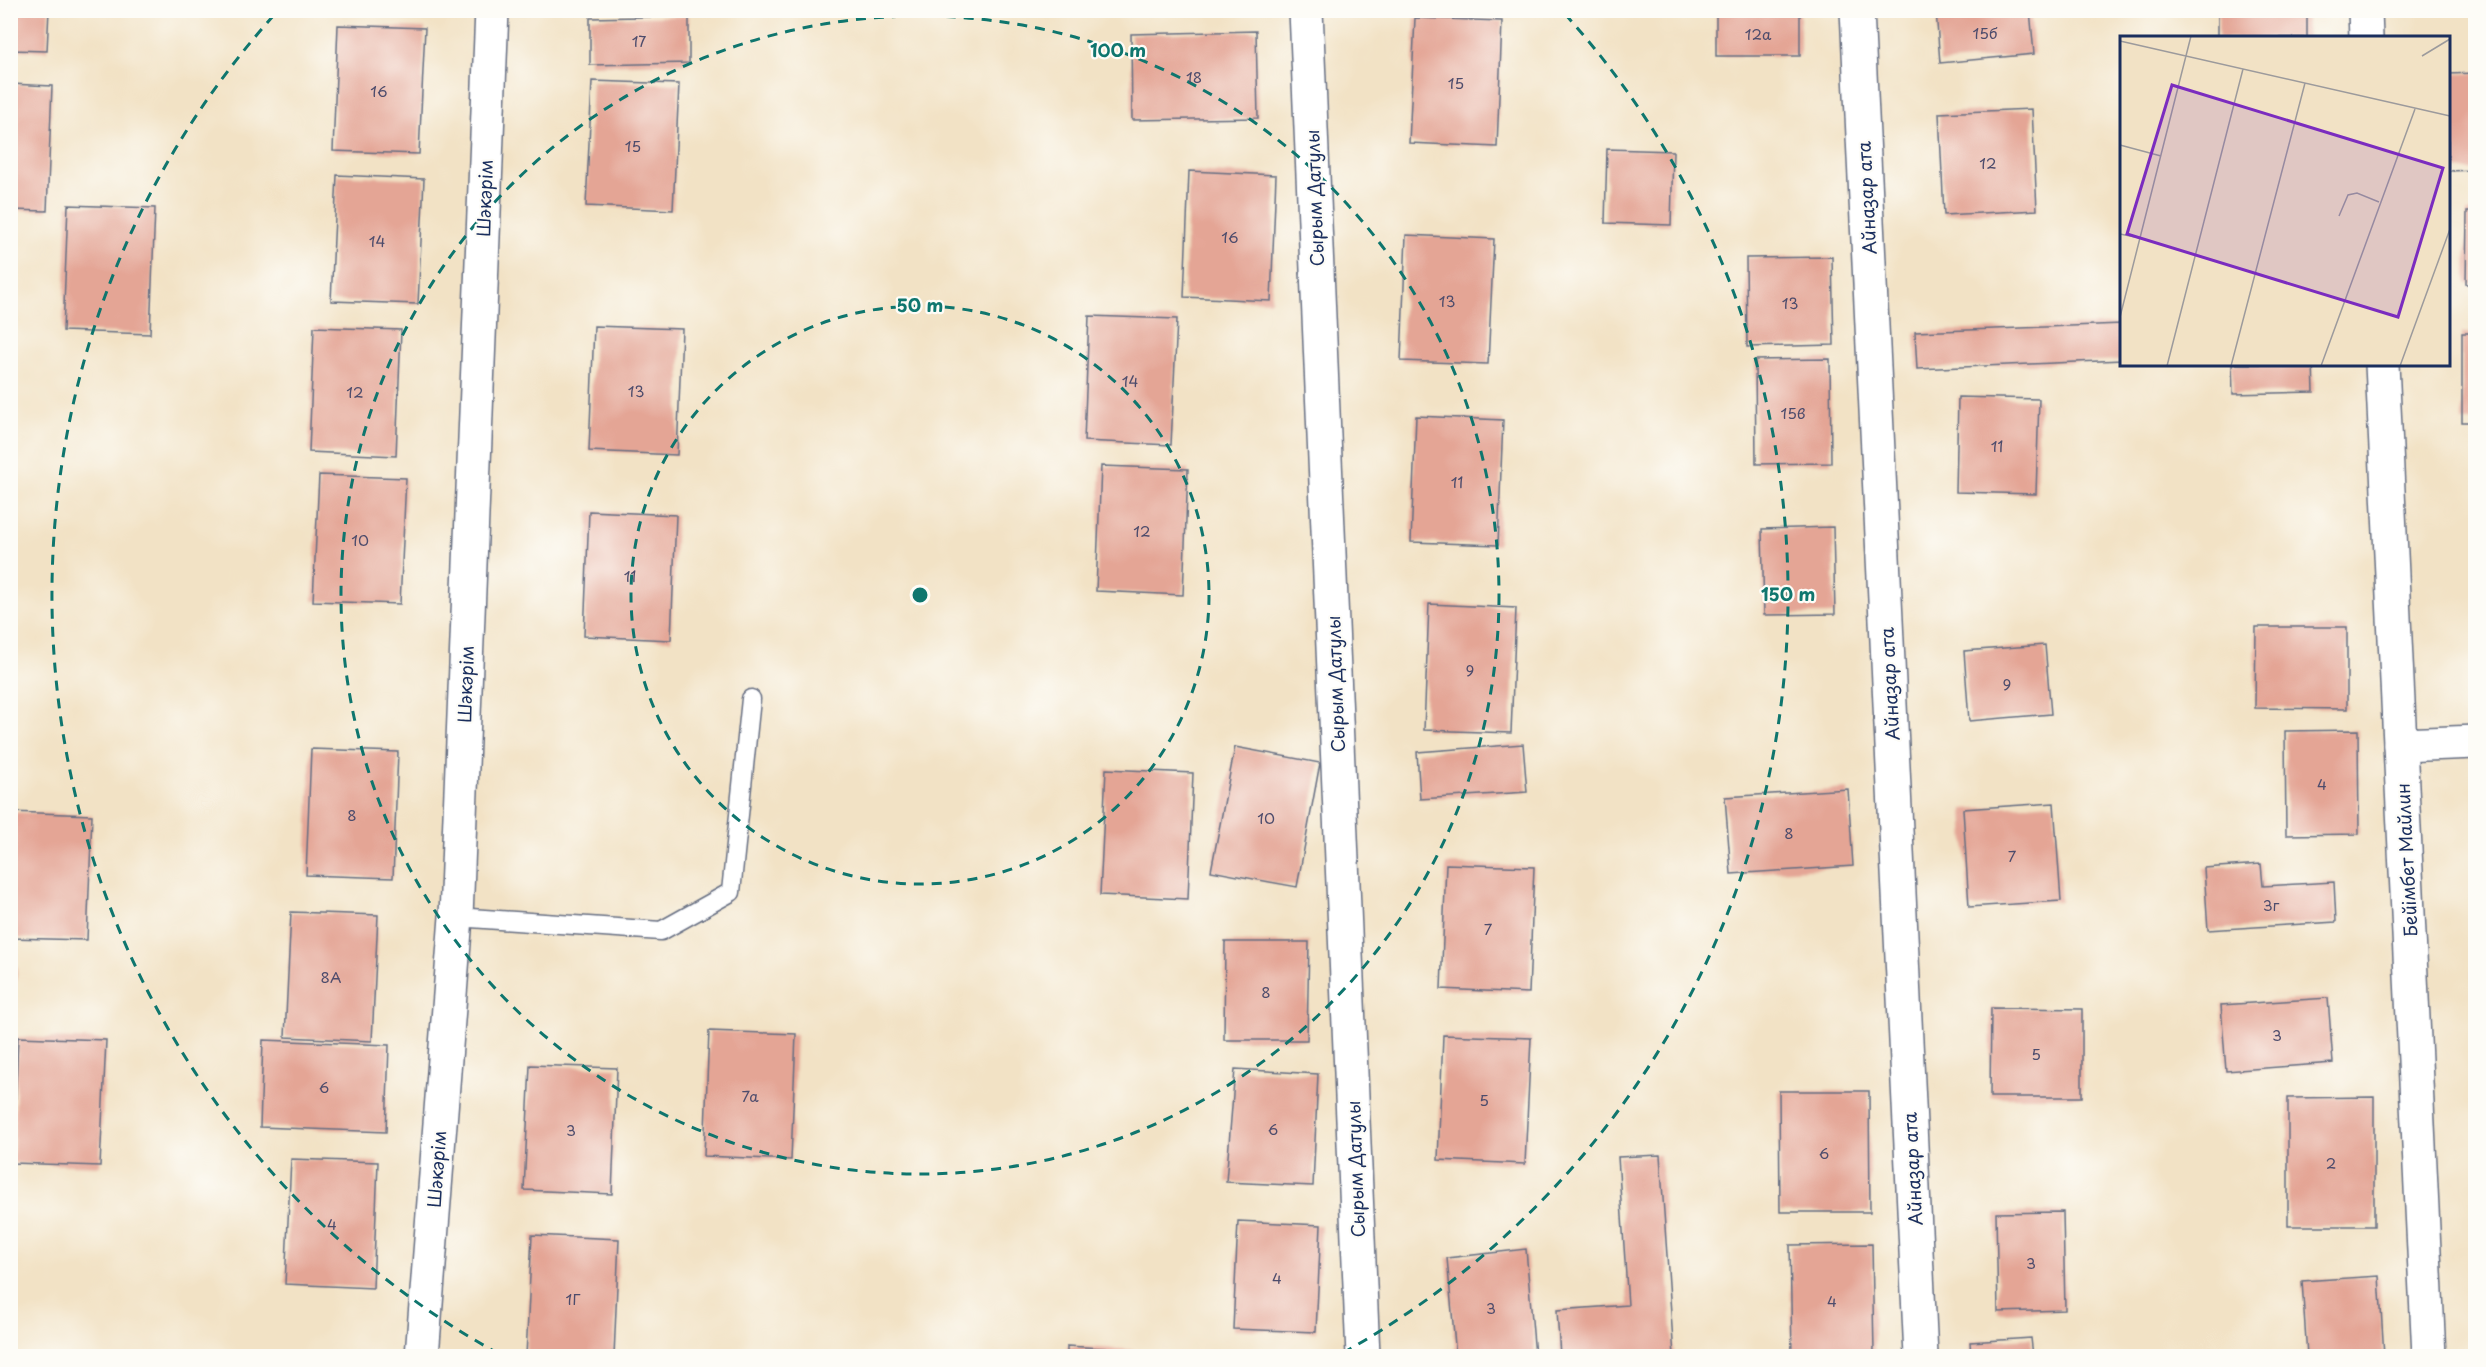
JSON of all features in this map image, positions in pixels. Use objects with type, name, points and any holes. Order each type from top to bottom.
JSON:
[{"type":"street","name":"Шәкәрім","points":[[422,1356],[456,916],[492,10]]},
{"type":"street","name":"Сырым Датулы","points":[[1306,10],[1363,1356]]},
{"type":"street","name":"Айназар ата","points":[[1857,10],[1921,1356]]},
{"type":"street","points":[[2365,10],[2366,36]]},
{"type":"street","name":"Бейімбет Майлин","points":[[2382,366],[2429,1356]]},
{"type":"street","points":[[2400,745],[2475,742]]},
{"type":"lane","points":[[456,916],[661,931],[731,892],[751,699]]},
{"type":"building","points":[[10,10],[49,10],[47,51],[10,50]]},
{"type":"building","points":[[1716,10],[1800,10],[1800,56],[1716,56]]},
{"type":"building","points":[[1936,10],[2030,10],[2034,54],[1940,63]]},
{"type":"building","points":[[2218,10],[2307,10],[2307,36],[2218,36]]},
{"type":"building","points":[[689,16],[689,63],[590,65],[590,18]]},
{"type":"building","points":[[1415,18],[1502,21],[1497,147],[1409,143]]},
{"type":"building","points":[[338,25],[425,28],[419,154],[333,151]]},
{"type":"building","points":[[1256,31],[1258,118],[1132,120],[1131,34]]},
{"type":"building","points":[[2476,73],[2476,170],[2450,171],[2450,74]]},
{"type":"building","points":[[592,81],[679,84],[673,210],[586,206]]},
{"type":"building","points":[[10,84],[52,86],[47,211],[10,210]]},
{"type":"building","points":[[2032,109],[2037,210],[1944,215],[1939,113]]},
{"type":"building","points":[[1607,149],[1673,151],[1671,225],[1605,223]]},
{"type":"building","points":[[1189,171],[1276,175],[1271,301],[1184,297]]},
{"type":"building","points":[[337,175],[424,179],[418,304],[331,301]]},
{"type":"building","points":[[68,205],[155,208],[150,334],[63,331]]},
{"type":"building","points":[[2467,212],[2476,212],[2476,284],[2466,284]]},
{"type":"building","points":[[1406,235],[1494,239],[1488,364],[1401,361]]},
{"type":"building","points":[[1832,257],[1834,345],[1747,347],[1746,258]]},
{"type":"building","points":[[10,301],[15,302],[12,373],[10,373]]},
{"type":"building","points":[[1089,316],[1177,319],[1171,445],[1084,441]]},
{"type":"building","points":[[2120,324],[2120,360],[1917,369],[1915,332]]},
{"type":"building","points":[[594,326],[682,329],[677,455],[589,451]]},
{"type":"building","points":[[314,327],[401,330],[396,456],[309,452]]},
{"type":"building","points":[[2462,333],[2476,333],[2476,422],[2462,422]]},
{"type":"building","points":[[1830,359],[1831,463],[1756,464],[1755,360]]},
{"type":"building","points":[[2232,366],[2313,366],[2314,392],[2233,394]]},
{"type":"building","points":[[1958,397],[2039,399],[2036,494],[1956,492]]},
{"type":"building","points":[[1416,416],[1503,420],[1498,545],[1411,542]]},
{"type":"building","points":[[10,430],[14,430],[12,469],[10,469]]},
{"type":"building","points":[[1101,466],[1188,469],[1183,595],[1096,591]]},
{"type":"building","points":[[319,475],[406,478],[400,604],[313,601]]},
{"type":"building","points":[[589,511],[676,515],[671,640],[584,636]]},
{"type":"building","points":[[1833,527],[1835,614],[1764,615],[1762,529]]},
{"type":"building","points":[[1429,604],[1516,608],[1511,733],[1424,730]]},
{"type":"building","points":[[2256,627],[2347,627],[2347,709],[2255,708]]},
{"type":"building","points":[[2045,645],[2051,714],[1969,721],[1964,651]]},
{"type":"building","points":[[2358,730],[2359,834],[2286,835],[2285,731]]},
{"type":"building","points":[[1523,744],[1527,792],[1420,799],[1417,752]]},
{"type":"building","points":[[1235,747],[1320,763],[1297,887],[1211,871]]},
{"type":"building","points":[[311,749],[398,752],[393,878],[306,875]]},
{"type":"building","points":[[1106,769],[1193,773],[1188,899],[1100,895]]},
{"type":"building","points":[[1848,789],[1853,866],[1731,874],[1725,797]]},
{"type":"building","points":[[2054,803],[2061,901],[1969,907],[1963,809]]},
{"type":"building","points":[[10,812],[92,815],[87,940],[10,938]]},
{"type":"building","points":[[1446,864],[1534,867],[1529,993],[1441,989]]},
{"type":"building","points":[[2261,864],[2263,886],[2334,882],[2336,922],[2208,930],[2204,868]]},
{"type":"building","points":[[291,912],[378,915],[372,1041],[285,1037]]},
{"type":"building","points":[[2473,918],[2476,918],[2476,993],[2472,993]]},
{"type":"building","points":[[1225,942],[1309,942],[1307,1040],[1224,1040]]},
{"type":"building","points":[[10,966],[18,967],[12,1008],[10,1008]]},
{"type":"building","points":[[2328,998],[2333,1063],[2226,1071],[2221,1005]]},
{"type":"building","points":[[1991,1008],[2082,1009],[2082,1097],[1990,1097]]},
{"type":"building","points":[[709,1031],[796,1034],[791,1160],[704,1156]]},
{"type":"building","points":[[1443,1035],[1531,1038],[1525,1164],[1438,1160]]},
{"type":"building","points":[[18,1037],[106,1040],[100,1166],[13,1163]]},
{"type":"building","points":[[263,1040],[389,1045],[386,1132],[260,1127]]},
{"type":"building","points":[[530,1065],[617,1068],[612,1194],[524,1190]]},
{"type":"building","points":[[1235,1069],[1318,1074],[1313,1186],[1226,1182]]},
{"type":"building","points":[[1779,1091],[1869,1091],[1870,1212],[1780,1212]]},
{"type":"building","points":[[2374,1097],[2374,1226],[2288,1226],[2288,1098]]},
{"type":"building","points":[[1660,1155],[1674,1356],[1560,1356],[1557,1310],[1628,1305],[1618,1157]]},
{"type":"building","points":[[291,1159],[378,1162],[373,1288],[285,1284]]},
{"type":"building","points":[[2063,1212],[2065,1310],[1998,1312],[1996,1213]]},
{"type":"building","points":[[1238,1221],[1321,1225],[1316,1332],[1233,1329]]},
{"type":"building","points":[[532,1235],[619,1239],[614,1356],[526,1356]]},
{"type":"building","points":[[1872,1244],[1874,1354],[1792,1356],[1790,1245]]},
{"type":"building","points":[[1526,1249],[1535,1356],[1456,1356],[1447,1258]]},
{"type":"building","points":[[2379,1276],[2384,1356],[2307,1356],[2302,1281]]},
{"type":"building","points":[[2031,1338],[2033,1356],[1971,1356],[1970,1342]]},
{"type":"building","points":[[1067,1346],[1134,1350],[1134,1356],[1067,1356]]}]
